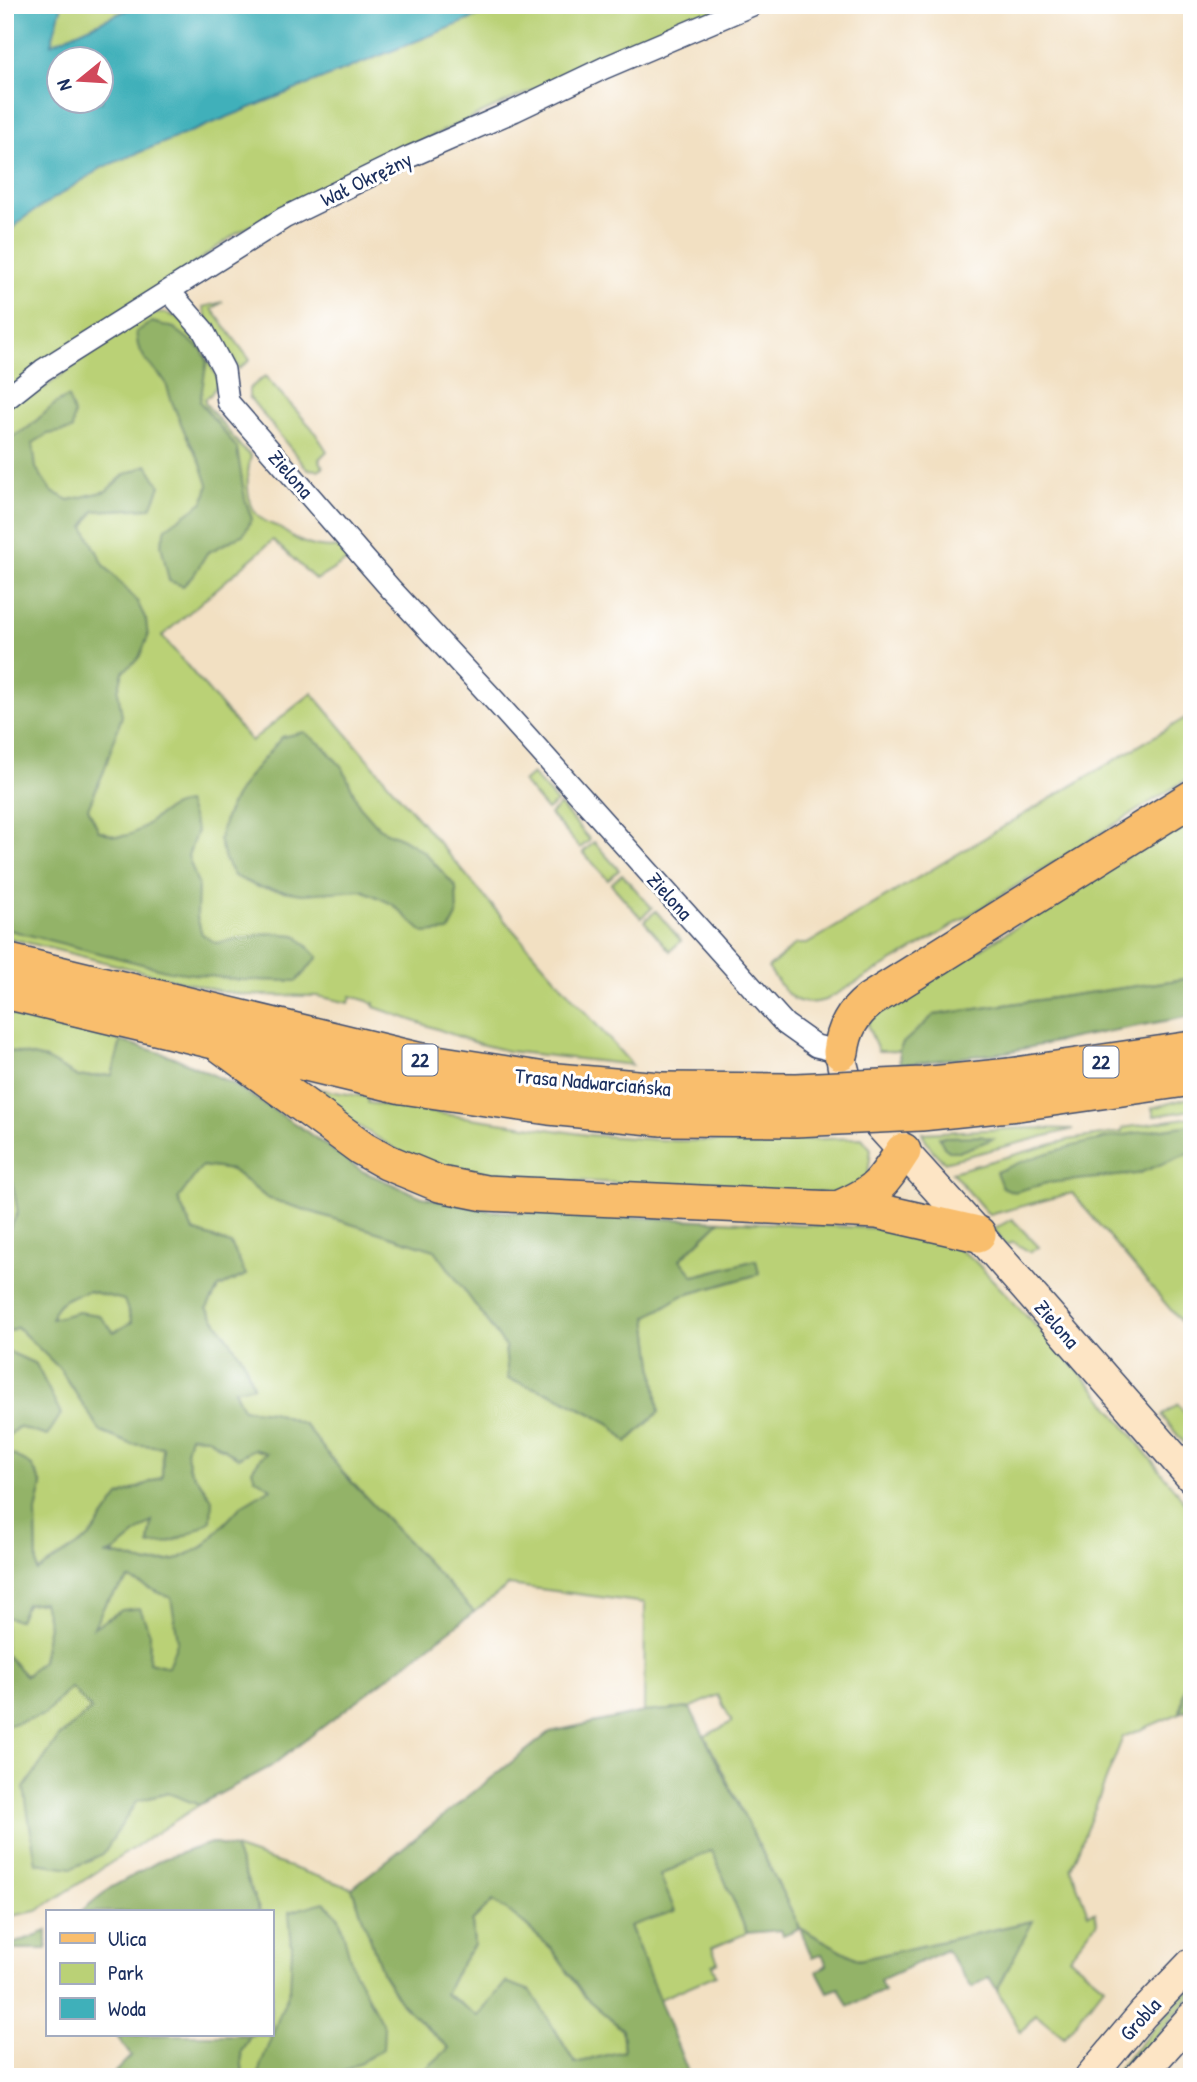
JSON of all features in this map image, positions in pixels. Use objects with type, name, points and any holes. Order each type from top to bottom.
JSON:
[{"type":"main road","points":[[841,1052],[847,1026],[858,1010],[870,1000],[1192,798]]},
{"type":"main road","name":"Trasa Nadwarciańska","points":[[5,961],[180,1019],[217,1042],[402,1086],[549,1107],[661,1104],[797,1091],[922,1085],[1014,1089],[1192,1078]]},
{"type":"main road","name":"Trasa Nadwarciańska","points":[[5,991],[545,1080],[661,1104]]},
{"type":"main road","points":[[217,1042],[362,1148],[387,1162],[440,1184],[485,1193],[840,1208],[895,1214],[978,1234]]},
{"type":"main road","name":"Trasa Nadwarciańska","points":[[1014,1089],[1192,1049]]},
{"type":"main road","points":[[840,1208],[876,1189],[903,1151]]},
{"type":"street","name":"Wał Okrężny","points":[[5,400],[43,370],[284,218],[604,68],[752,5]]},
{"type":"street","name":"Zielona","points":[[169,291],[203,330],[214,350],[224,370],[228,402],[390,588],[503,709],[785,1024],[816,1046],[841,1052],[847,1084],[856,1099],[1192,1478]]},
{"type":"street","name":"Grobla","points":[[1090,2077],[1143,2014],[1192,1963]]},
{"type":"street","name":"Grobla","points":[[1139,2077],[1192,2017]]},
{"type":"green space","points":[[62,5],[137,5],[50,45]]},
{"type":"green space","points":[[506,5],[732,5],[631,45],[347,175],[237,233],[23,386],[44,388],[132,322],[152,314],[165,313],[179,318],[196,337],[219,381],[205,399],[205,403],[251,456],[248,491],[253,509],[265,521],[294,538],[323,547],[340,547],[350,559],[316,580],[273,540],[162,636],[251,741],[312,693],[506,922],[632,1065],[508,1051],[374,1007],[374,1003],[351,996],[349,1003],[317,996],[246,995],[220,991],[5,937],[5,235],[25,217],[103,167]]},
{"type":"green space","points":[[223,302],[212,309],[250,360],[239,369],[209,323],[203,307]]},
{"type":"green space","points":[[152,322],[174,328],[202,350],[207,360],[200,402],[237,448],[245,499],[252,519],[244,534],[207,553],[194,575],[183,586],[169,581],[161,544],[166,528],[204,501],[208,485],[165,381],[146,361],[138,346],[136,332]]},
{"type":"green space","points":[[265,376],[312,428],[327,451],[319,459],[323,467],[318,470],[307,469],[249,397],[249,389]]},
{"type":"green space","points":[[68,397],[74,413],[72,430],[48,434],[33,443],[36,468],[52,492],[69,500],[106,491],[124,475],[147,465],[160,486],[151,508],[94,511],[84,527],[104,565],[137,601],[146,620],[148,637],[139,658],[123,672],[118,691],[122,716],[104,771],[88,808],[99,831],[125,836],[134,833],[176,805],[187,803],[197,831],[188,856],[198,884],[197,917],[202,934],[216,943],[270,933],[296,935],[318,957],[297,981],[240,980],[169,971],[5,929],[5,441],[29,427],[56,403]]},
{"type":"green space","points":[[1192,714],[1192,776],[936,936],[826,1000],[805,1003],[797,1001],[785,991],[768,968],[796,944],[807,944]]},
{"type":"green space","points":[[304,732],[322,745],[343,768],[359,805],[380,829],[424,852],[456,887],[457,916],[449,931],[424,933],[392,904],[362,890],[302,894],[258,887],[234,876],[219,840],[226,815],[248,777],[282,737]]},
{"type":"green space","points":[[532,774],[557,802],[547,810],[523,782]]},
{"type":"green space","points":[[560,805],[590,840],[580,848],[550,814]]},
{"type":"green space","points":[[1192,816],[1192,978],[934,1015],[903,1043],[899,1051],[878,1051],[867,1024],[873,1017]]},
{"type":"green space","points":[[594,842],[619,870],[608,880],[583,852]]},
{"type":"green space","points":[[622,874],[652,908],[641,918],[611,884]]},
{"type":"green space","points":[[656,911],[681,941],[670,951],[644,921]]},
{"type":"green space","points":[[1192,978],[1192,1016],[1007,1052],[900,1065],[899,1051],[903,1043],[934,1015]]},
{"type":"green space","points":[[5,1013],[121,1041],[112,1075],[78,1077],[45,1059],[5,1050]]},
{"type":"green space","points":[[121,1041],[171,1056],[231,1083],[362,1171],[422,1197],[492,1211],[720,1221],[680,1259],[694,1276],[756,1260],[759,1274],[682,1296],[647,1317],[659,1412],[627,1442],[609,1423],[555,1395],[508,1379],[505,1346],[435,1250],[267,1198],[232,1170],[202,1166],[178,1199],[193,1231],[231,1244],[246,1275],[219,1287],[207,1308],[243,1359],[253,1386],[234,1390],[243,1409],[272,1412],[304,1424],[344,1474],[474,1612],[270,1767],[199,1805],[168,1793],[137,1801],[103,1854],[72,1868],[36,1863],[24,1788],[59,1737],[91,1710],[71,1687],[44,1715],[5,1726],[5,1654],[26,1676],[42,1661],[49,1625],[43,1602],[26,1604],[19,1620],[5,1617],[5,1450],[32,1466],[42,1485],[36,1512],[37,1571],[89,1538],[119,1496],[162,1477],[163,1447],[131,1444],[101,1432],[59,1368],[17,1327],[5,1334],[5,1234],[18,1212],[12,1181],[5,1179],[5,1050],[46,1059],[78,1077],[112,1075]],"holes":[[[89,1291],[124,1300],[132,1322],[114,1332],[99,1315],[78,1312],[52,1319],[60,1303]],[[190,1436],[207,1437],[238,1458],[254,1449],[267,1453],[252,1470],[255,1478],[271,1488],[241,1506],[203,1547],[176,1560],[148,1564],[118,1555],[105,1555],[114,1552],[152,1521],[149,1545],[182,1538],[211,1521],[212,1499],[188,1466],[186,1451]],[[129,1579],[171,1598],[178,1640],[168,1667],[149,1662],[150,1634],[140,1608],[122,1610],[94,1627],[106,1602]]]},
{"type":"green space","points":[[316,1089],[368,1097],[368,1103],[588,1135],[676,1141],[862,1138],[871,1149],[867,1183],[844,1194],[475,1176],[410,1158],[312,1097]]},
{"type":"green space","points":[[1192,1097],[1192,1110],[1154,1116],[1152,1108]]},
{"type":"green space","points":[[1192,1117],[1192,1335],[1072,1193],[989,1215],[952,1172],[1068,1140]]},
{"type":"green space","points":[[1192,1125],[1192,1152],[1137,1174],[1047,1183],[1014,1192],[1002,1187],[996,1172],[1044,1154],[1092,1141]]},
{"type":"green space","points":[[1027,1128],[1073,1129],[944,1162],[932,1150],[922,1133]]},
{"type":"green space","points":[[980,1136],[993,1139],[961,1151],[949,1151],[939,1137]]},
{"type":"green space","points":[[202,1166],[232,1170],[267,1198],[435,1250],[505,1346],[508,1379],[555,1395],[609,1423],[627,1442],[659,1412],[647,1317],[682,1296],[759,1274],[756,1260],[694,1276],[680,1260],[720,1221],[891,1229],[939,1237],[973,1259],[1095,1389],[1192,1511],[1192,1643],[1180,1713],[1123,1737],[1071,1868],[1088,1914],[1095,1912],[1097,1922],[1069,1957],[1104,1986],[1064,2037],[1036,2014],[1021,2032],[997,1990],[1032,1921],[859,1960],[800,1928],[705,1736],[732,1722],[718,1695],[690,1708],[644,1712],[645,1603],[509,1585],[474,1612],[344,1474],[304,1424],[272,1412],[243,1410],[234,1389],[253,1385],[243,1359],[206,1308],[219,1287],[246,1275],[230,1244],[193,1231],[178,1199]]},
{"type":"green space","points":[[5,1179],[12,1181],[18,1212],[7,1234],[5,1234]]},
{"type":"green space","points":[[1012,1219],[1039,1247],[1030,1252],[1013,1242],[1006,1245],[994,1229]]},
{"type":"green space","points":[[89,1291],[125,1300],[132,1322],[114,1332],[51,1319],[60,1303]]},
{"type":"green space","points":[[17,1327],[60,1368],[101,1432],[131,1444],[163,1447],[162,1477],[119,1496],[89,1538],[37,1572],[36,1512],[42,1485],[32,1466],[5,1450],[5,1439],[18,1427],[36,1364],[5,1350],[5,1334]]},
{"type":"green space","points":[[5,1350],[36,1364],[61,1414],[47,1436],[18,1427],[5,1439]]},
{"type":"green space","points":[[1178,1404],[1192,1424],[1192,1453],[1162,1416]]},
{"type":"green space","points":[[190,1436],[207,1437],[222,1449],[254,1449],[268,1453],[255,1478],[272,1488],[227,1521],[203,1547],[176,1560],[148,1564],[118,1555],[100,1556],[114,1552],[152,1520],[149,1544],[212,1499],[188,1466],[186,1451]]},
{"type":"green space","points":[[129,1579],[172,1598],[178,1640],[168,1667],[149,1662],[150,1634],[93,1628],[106,1602]]},
{"type":"green space","points":[[44,1602],[49,1625],[42,1661],[26,1676],[5,1654],[5,1617],[19,1620],[26,1604]]},
{"type":"green space","points":[[1192,1643],[1192,1709],[1180,1713]]},
{"type":"green space","points":[[71,1687],[91,1710],[58,1738],[137,1801],[169,1793],[199,1805],[37,1911],[5,1917],[5,1726],[44,1715]]},
{"type":"green space","points":[[690,1708],[800,1928],[783,1935],[781,1930],[747,1933],[712,1850],[660,1875],[675,1911],[630,1926],[690,2077],[417,2077],[449,2048],[402,2004],[383,1974],[352,1888],[550,1732],[644,1712]],"holes":[[[493,1901],[515,1916],[551,1948],[586,1998],[622,2029],[624,2051],[575,2063],[531,1991],[506,1982],[478,2016],[445,1994],[474,1945],[472,1922]]]},
{"type":"green space","points":[[211,1843],[234,1848],[259,1910],[82,1910],[110,1888],[163,1859]]},
{"type":"green space","points":[[234,1848],[352,1888],[383,1974],[402,2004],[450,2049],[417,2077],[243,2077],[241,2052],[249,2036],[273,2036],[273,1910],[259,1910]]},
{"type":"green space","points":[[712,1850],[747,1933],[712,1948],[718,1962],[712,1965],[716,1975],[658,2000],[630,1925],[674,1911],[660,1875]]},
{"type":"green space","points":[[493,1900],[551,1948],[586,1998],[622,2029],[624,2051],[575,2064],[555,2029],[478,2016],[445,1993],[474,1945],[472,1922]]},
{"type":"green space","points":[[324,1902],[339,1917],[353,1969],[384,2027],[383,2049],[335,2077],[259,2077],[260,2067],[290,1988],[292,1948],[289,1912]]},
{"type":"green space","points":[[1033,1921],[997,1990],[989,1977],[972,1988],[946,1950],[880,1980],[884,1991],[848,2006],[839,1988],[828,1992],[817,1971],[827,1965],[822,1954],[812,1958],[800,1928],[859,1960]]},
{"type":"green space","points":[[46,1931],[46,1949],[5,1947]]},
{"type":"green space","points":[[1192,1987],[1192,1995],[1120,2077],[1110,2077]]},
{"type":"green space","points":[[117,2036],[249,2036],[241,2052],[243,2077],[110,2077],[131,2056]]},
{"type":"water","points":[[5,5],[62,5],[51,44],[138,5],[506,5],[103,167],[25,217],[5,235]]}]
